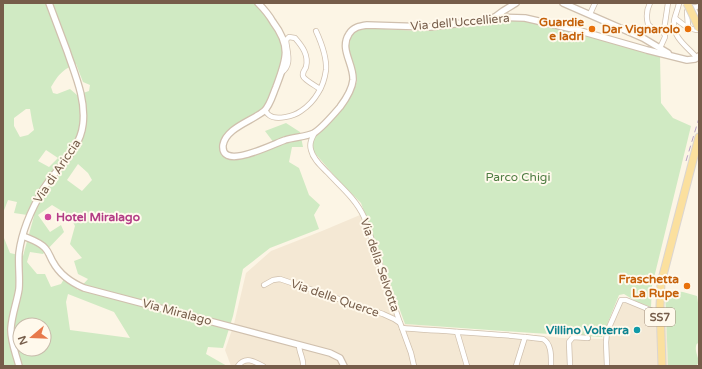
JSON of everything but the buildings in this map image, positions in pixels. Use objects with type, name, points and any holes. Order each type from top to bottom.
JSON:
[{"type":"main road","points":[[687,3],[699,29]]},
{"type":"main road","name":"SS7","points":[[662,366],[660,294],[699,137]]},
{"type":"street","name":"Via di Ariccia","points":[[19,366],[12,341],[11,328],[18,292],[19,254],[23,236],[35,202],[50,178],[73,150],[81,134],[83,123],[81,92],[49,3]]},
{"type":"street","name":"Via dell'Uccelliera","points":[[258,3],[278,29],[285,42],[286,52],[275,91],[265,110],[229,134],[224,144],[224,151],[225,154],[233,157],[243,156],[286,139],[315,132],[335,113],[345,100],[353,82],[353,73],[346,53],[345,43],[348,34],[359,26],[430,27],[487,20],[495,17],[525,18],[552,23],[687,60],[698,57]]},
{"type":"street","points":[[495,17],[516,3]]},
{"type":"street","points":[[563,3],[650,42],[674,56]]},
{"type":"street","points":[[590,14],[595,3]]},
{"type":"street","points":[[650,3],[648,8],[648,24],[652,28],[664,33]]},
{"type":"street","points":[[660,48],[665,37],[664,33],[668,3]]},
{"type":"street","points":[[679,3],[674,26],[676,33],[681,42],[698,57]]},
{"type":"street","points":[[678,9],[687,3]]},
{"type":"street","points":[[688,27],[687,11],[699,6]]},
{"type":"street","points":[[693,8],[699,20]]},
{"type":"street","points":[[675,18],[693,30],[699,29]]},
{"type":"street","points":[[265,110],[268,115],[275,118],[293,115],[306,108],[316,96],[320,89],[326,66],[320,40],[316,31]]},
{"type":"street","points":[[281,73],[285,70],[288,64],[289,55],[286,40],[289,38],[295,38],[302,46],[305,53],[306,66],[303,73],[304,77],[320,89]]},
{"type":"street","points":[[647,50],[651,48],[650,42]]},
{"type":"street","name":"Via della Selvotta","points":[[315,132],[310,141],[312,154],[321,166],[351,198],[362,213],[411,353],[414,366]]},
{"type":"street","name":"Via Miralago","points":[[23,236],[43,246],[49,253],[55,267],[62,275],[71,282],[84,288],[333,354],[341,360],[344,366]]},
{"type":"street","name":"Via delle Querce","points":[[264,285],[272,280],[279,279],[382,314],[399,322],[402,328]]},
{"type":"street","points":[[607,366],[607,332],[621,300],[626,300],[660,314]]},
{"type":"street","points":[[402,328],[514,335],[544,339],[550,346],[551,366]]},
{"type":"street","points":[[456,332],[467,366]]},
{"type":"street","points":[[516,366],[526,337]]},
{"type":"street","points":[[570,366],[569,340],[573,337],[588,338]]},
{"type":"street","points":[[299,345],[304,361],[303,366]]},
{"type":"street","points":[[238,366],[247,360],[253,361],[262,366]]},
{"type":"shaded area","points":[[360,215],[397,315],[404,324],[562,338],[604,339],[622,302],[666,316],[668,366],[231,366],[225,350],[234,324],[246,273],[271,251]]},
{"type":"green space","points":[[3,3],[258,3],[279,29],[286,52],[267,107],[230,133],[224,151],[233,157],[274,143],[265,131],[286,123],[300,132],[303,147],[292,147],[289,162],[299,168],[309,195],[320,205],[314,215],[319,229],[270,248],[243,269],[233,316],[223,348],[208,347],[206,354],[227,366],[3,366],[3,228],[4,238],[10,253],[23,256],[34,216],[14,213],[17,202],[8,200],[3,213]],"holes":[[[76,64],[83,82],[90,85],[89,91],[77,95],[70,89],[57,94],[53,93],[51,87],[56,79],[64,70]],[[26,109],[30,109],[34,130],[28,135],[20,137],[14,126],[14,118]],[[46,150],[58,158],[49,167],[38,161]],[[78,164],[88,173],[92,180],[82,191],[67,180]],[[52,205],[70,216],[75,226],[70,244],[82,258],[74,261],[78,274],[88,279],[78,290],[64,279],[61,284],[51,287],[45,274],[37,274],[27,262],[30,252],[43,254],[64,232],[61,225],[50,232],[38,215]],[[68,294],[114,312],[130,338],[70,330],[66,302]]]},
{"type":"green space","name":"Parco Chigi","points":[[497,20],[526,20],[568,30],[660,56],[661,103],[673,118],[691,126],[652,286],[651,307],[637,302],[624,294],[619,295],[602,337],[405,324],[361,203],[339,181],[313,151],[313,143],[316,134],[337,115],[351,96],[357,81],[348,52],[348,39],[356,31],[369,28],[423,31]]},
{"type":"green space","points":[[665,290],[683,292],[697,296],[700,330],[699,340],[696,345],[696,352],[699,362],[696,366],[668,366]]},
{"type":"railway","points":[[686,161],[699,118]]},
{"type":"place","name":"Guardie e ladri","points":[[592,29]]},
{"type":"place","name":"Dar Vignarolo","points":[[688,29]]},
{"type":"place","name":"Hotel Miralago","points":[[48,217]]},
{"type":"place","name":"Fraschetta La Rupe","points":[[687,286]]},
{"type":"place","name":"Villino Volterra","points":[[637,330]]}]
